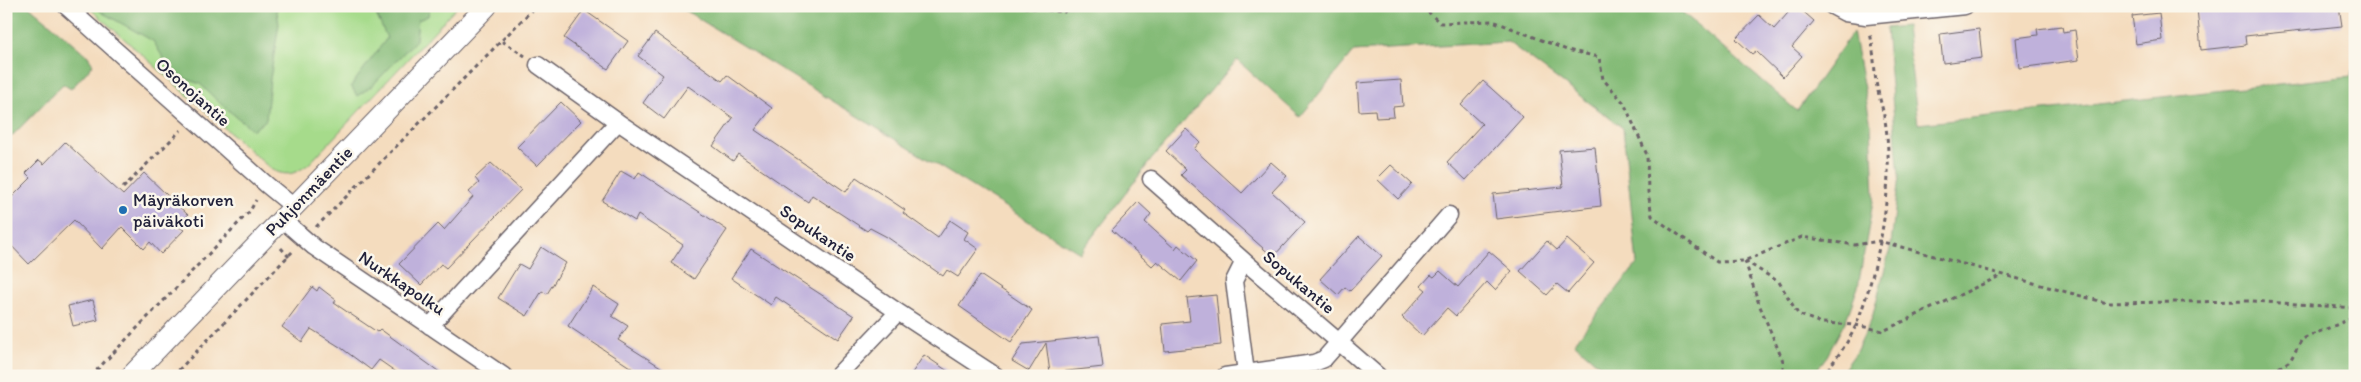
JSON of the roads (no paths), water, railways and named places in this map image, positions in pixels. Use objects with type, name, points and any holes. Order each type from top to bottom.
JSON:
[{"type":"street","name":"Osonojantie","points":[[66,6],[267,185],[288,213]]},
{"type":"street","name":"Puhjonmäentie","points":[[131,376],[487,6]]},
{"type":"street","points":[[1832,6],[1845,13],[1866,16],[1965,6]]},
{"type":"street","name":"Sopukantie","points":[[538,65],[618,122],[898,312],[996,376]]},
{"type":"street","points":[[430,326],[618,122]]},
{"type":"street","points":[[1151,179],[1244,261]]},
{"type":"street","name":"Nurkkapolku","points":[[288,213],[303,239],[504,376]]},
{"type":"street","points":[[1225,376],[1314,363],[1324,359],[1449,216]]},
{"type":"street","name":"Sopukantie","points":[[1246,373],[1234,281],[1244,261],[1378,376]]},
{"type":"street","points":[[837,376],[898,312]]},
{"type":"place","name":"Mäyräkorven päiväkoti","points":[[123,210]]}]
